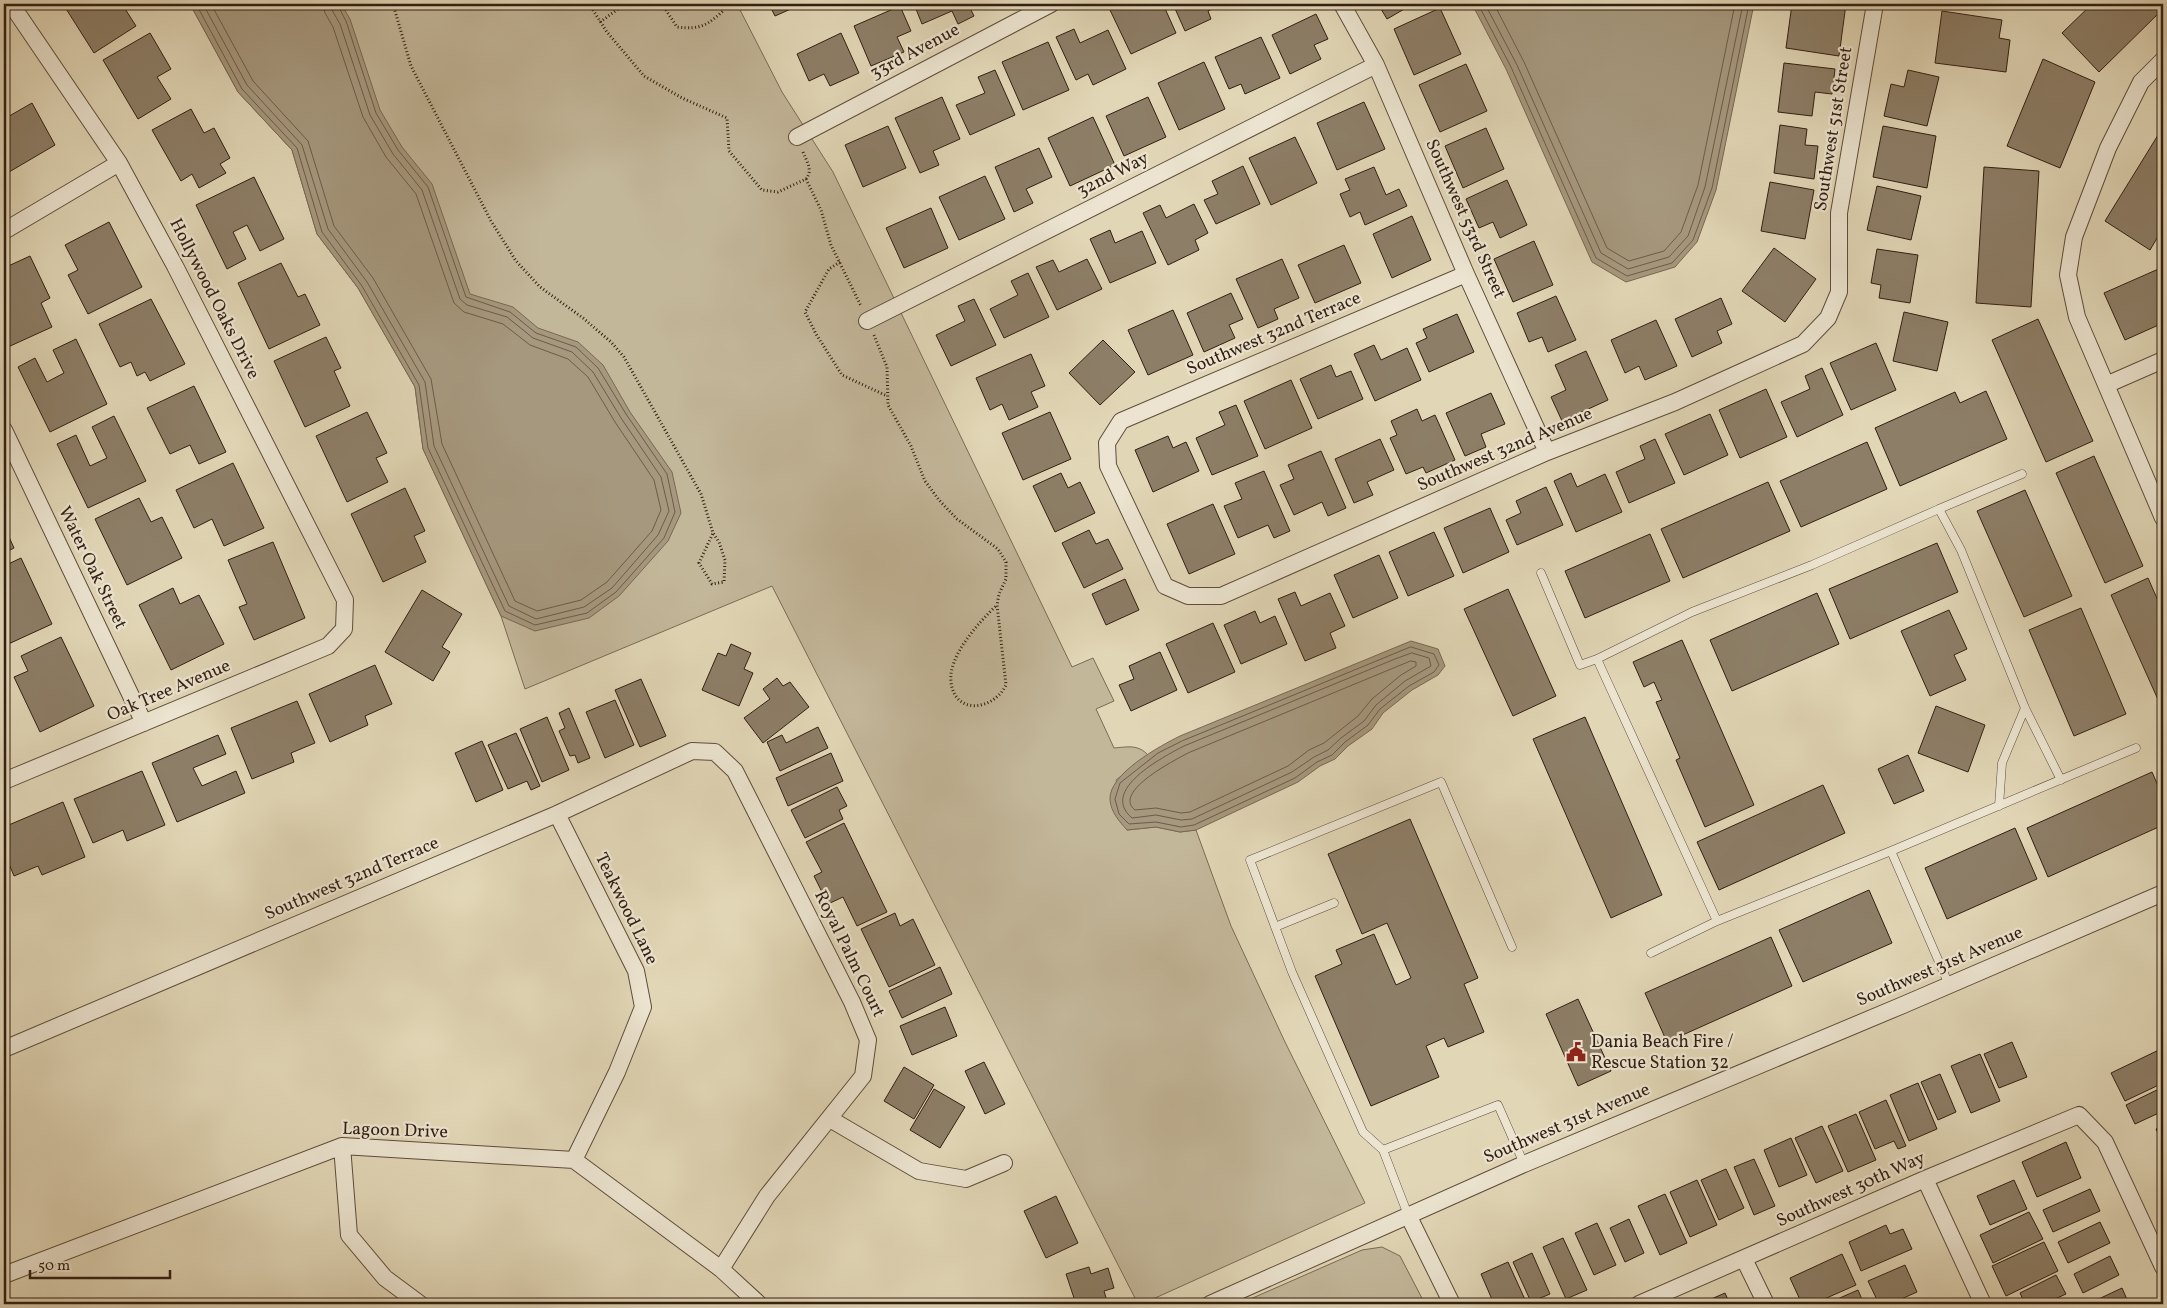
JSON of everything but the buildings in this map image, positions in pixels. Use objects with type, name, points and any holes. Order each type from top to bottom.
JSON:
[{"type":"street","name":"Hollywood Oaks Drive","points":[[11,4],[119,162],[175,266],[345,600],[344,629]]},
{"type":"street","name":"33rd Avenue","points":[[797,136],[1051,4]]},
{"type":"street","name":"Southwest 53rd Street","points":[[1342,4],[1376,65],[1466,274],[1547,452]]},
{"type":"street","name":"Southwest 51st Street","points":[[1828,318],[1839,292],[1839,213],[1874,4]]},
{"type":"street","points":[[2163,60],[2141,82],[2108,148],[2074,237],[2068,275],[2077,317],[2163,518]]},
{"type":"street","name":"32nd Way","points":[[867,320],[1376,65]]},
{"type":"street","points":[[4,231],[119,162]]},
{"type":"street","name":"Southwest 32nd Terrace","points":[[1188,596],[1165,586],[1108,466],[1108,443],[1121,421],[1466,274]]},
{"type":"street","name":"Southwest 32nd Avenue","points":[[1188,596],[1221,596],[1547,452],[1675,402],[1803,344],[1828,318]]},
{"type":"street","points":[[2106,385],[2163,360]]},
{"type":"street","name":"Water Oak Street","points":[[4,430],[144,723]]},
{"type":"street","name":"Oak Tree Avenue","points":[[4,781],[328,646],[344,629]]},
{"type":"street","name":"Southwest 32nd Terrace","points":[[4,1049],[557,814],[692,751],[715,752]]},
{"type":"street","name":"Royal Palm Court","points":[[715,752],[735,770],[852,1002],[868,1040],[863,1076],[767,1196],[721,1269]]},
{"type":"street","name":"Teakwood Lane","points":[[557,814],[636,971],[643,1006],[617,1072],[574,1160]]},
{"type":"street","name":"Southwest 31st Avenue","points":[[1210,1304],[1524,1164],[2163,893]]},
{"type":"street","name":"Southwest 30th Way","points":[[1639,1304],[1925,1179],[2079,1115],[2105,1142],[2163,1268]]},
{"type":"street","points":[[830,1119],[919,1171],[966,1179],[1004,1163]]},
{"type":"street","points":[[342,1146],[349,1235],[385,1278],[420,1304]]},
{"type":"street","name":"Lagoon Drive","points":[[4,1274],[342,1146],[574,1160]]},
{"type":"street","points":[[574,1160],[721,1269],[759,1304]]},
{"type":"street","points":[[1925,1179],[1983,1304]]},
{"type":"street","points":[[1408,1215],[1452,1304]]},
{"type":"street","points":[[1744,1259],[1766,1304]]},
{"type":"lane","points":[[1541,573],[1580,665],[1597,659],[1692,612],[1812,565],[2022,474]]},
{"type":"lane","points":[[1940,509],[1961,550],[2025,708],[2061,780]]},
{"type":"lane","points":[[1597,659],[1717,921]]},
{"type":"lane","points":[[1999,806],[2002,763],[2025,708]]},
{"type":"lane","points":[[1651,953],[1717,921],[1891,851],[2136,748]]},
{"type":"lane","points":[[1408,1215],[1383,1150],[1363,1132],[1292,972],[1250,860],[1441,782],[1512,947]]},
{"type":"lane","points":[[1891,851],[1949,985]]},
{"type":"lane","points":[[1275,928],[1334,903]]},
{"type":"lane","points":[[1383,1150],[1498,1105],[1524,1164]]},
{"type":"path","points":[[393,4],[411,66],[491,221],[516,261],[540,287],[583,318],[611,342],[624,357],[701,494],[713,533],[719,542],[725,560],[724,582],[712,584],[699,563],[713,533]]},
{"type":"path","points":[[589,4],[607,32],[644,76],[682,98],[726,118],[729,151],[762,190],[778,192],[806,179],[810,174],[810,167],[797,136]]},
{"type":"path","points":[[600,22],[621,8],[633,4]]},
{"type":"path","points":[[662,4],[677,27],[691,29],[709,24],[724,10],[724,4]]},
{"type":"path","points":[[806,179],[821,210],[831,245],[884,356],[887,367],[888,405],[911,446],[924,481],[957,519],[998,549],[1006,562],[1006,579],[999,594],[997,605],[1006,685],[1002,694],[995,700],[978,706],[967,705],[955,696],[951,683],[951,672],[967,639],[997,605]]},
{"type":"path","points":[[840,262],[829,268],[805,312],[816,334],[842,375],[887,396]]},
{"type":"shaded area","points":[[190,4],[737,4],[782,92],[833,172],[1072,667],[1093,658],[1114,701],[1096,709],[1114,748],[1136,748],[1148,755],[1116,780],[1127,830],[1156,827],[1180,832],[1196,830],[1231,926],[1285,1042],[1365,1203],[1142,1304],[1138,1304],[772,586],[525,689],[501,616],[423,449],[415,387],[358,288],[317,234],[292,150],[238,92]]},
{"type":"shaded area","points":[[1382,1247],[1400,1256],[1425,1304],[1239,1304],[1362,1250]]},
{"type":"water","points":[[190,4],[341,4],[350,19],[380,110],[402,147],[432,184],[470,294],[513,307],[538,328],[578,342],[603,365],[630,412],[672,472],[681,513],[668,541],[619,596],[589,618],[535,631],[501,616],[423,449],[415,387],[358,288],[317,234],[292,150],[238,92]]},
{"type":"water","points":[[1472,4],[1754,4],[1716,190],[1697,242],[1675,267],[1626,282],[1592,262],[1506,69]]},
{"type":"water","points":[[1411,641],[1438,649],[1445,666],[1438,675],[1412,690],[1383,713],[1372,729],[1348,746],[1335,759],[1320,766],[1298,782],[1196,830],[1180,832],[1156,827],[1127,830],[1116,816],[1110,800],[1117,780],[1137,762],[1160,747],[1180,736]]},
{"type":"place","name":"Dania Beach Fire / Rescue Station 32","points":[[1576,1052]]}]
